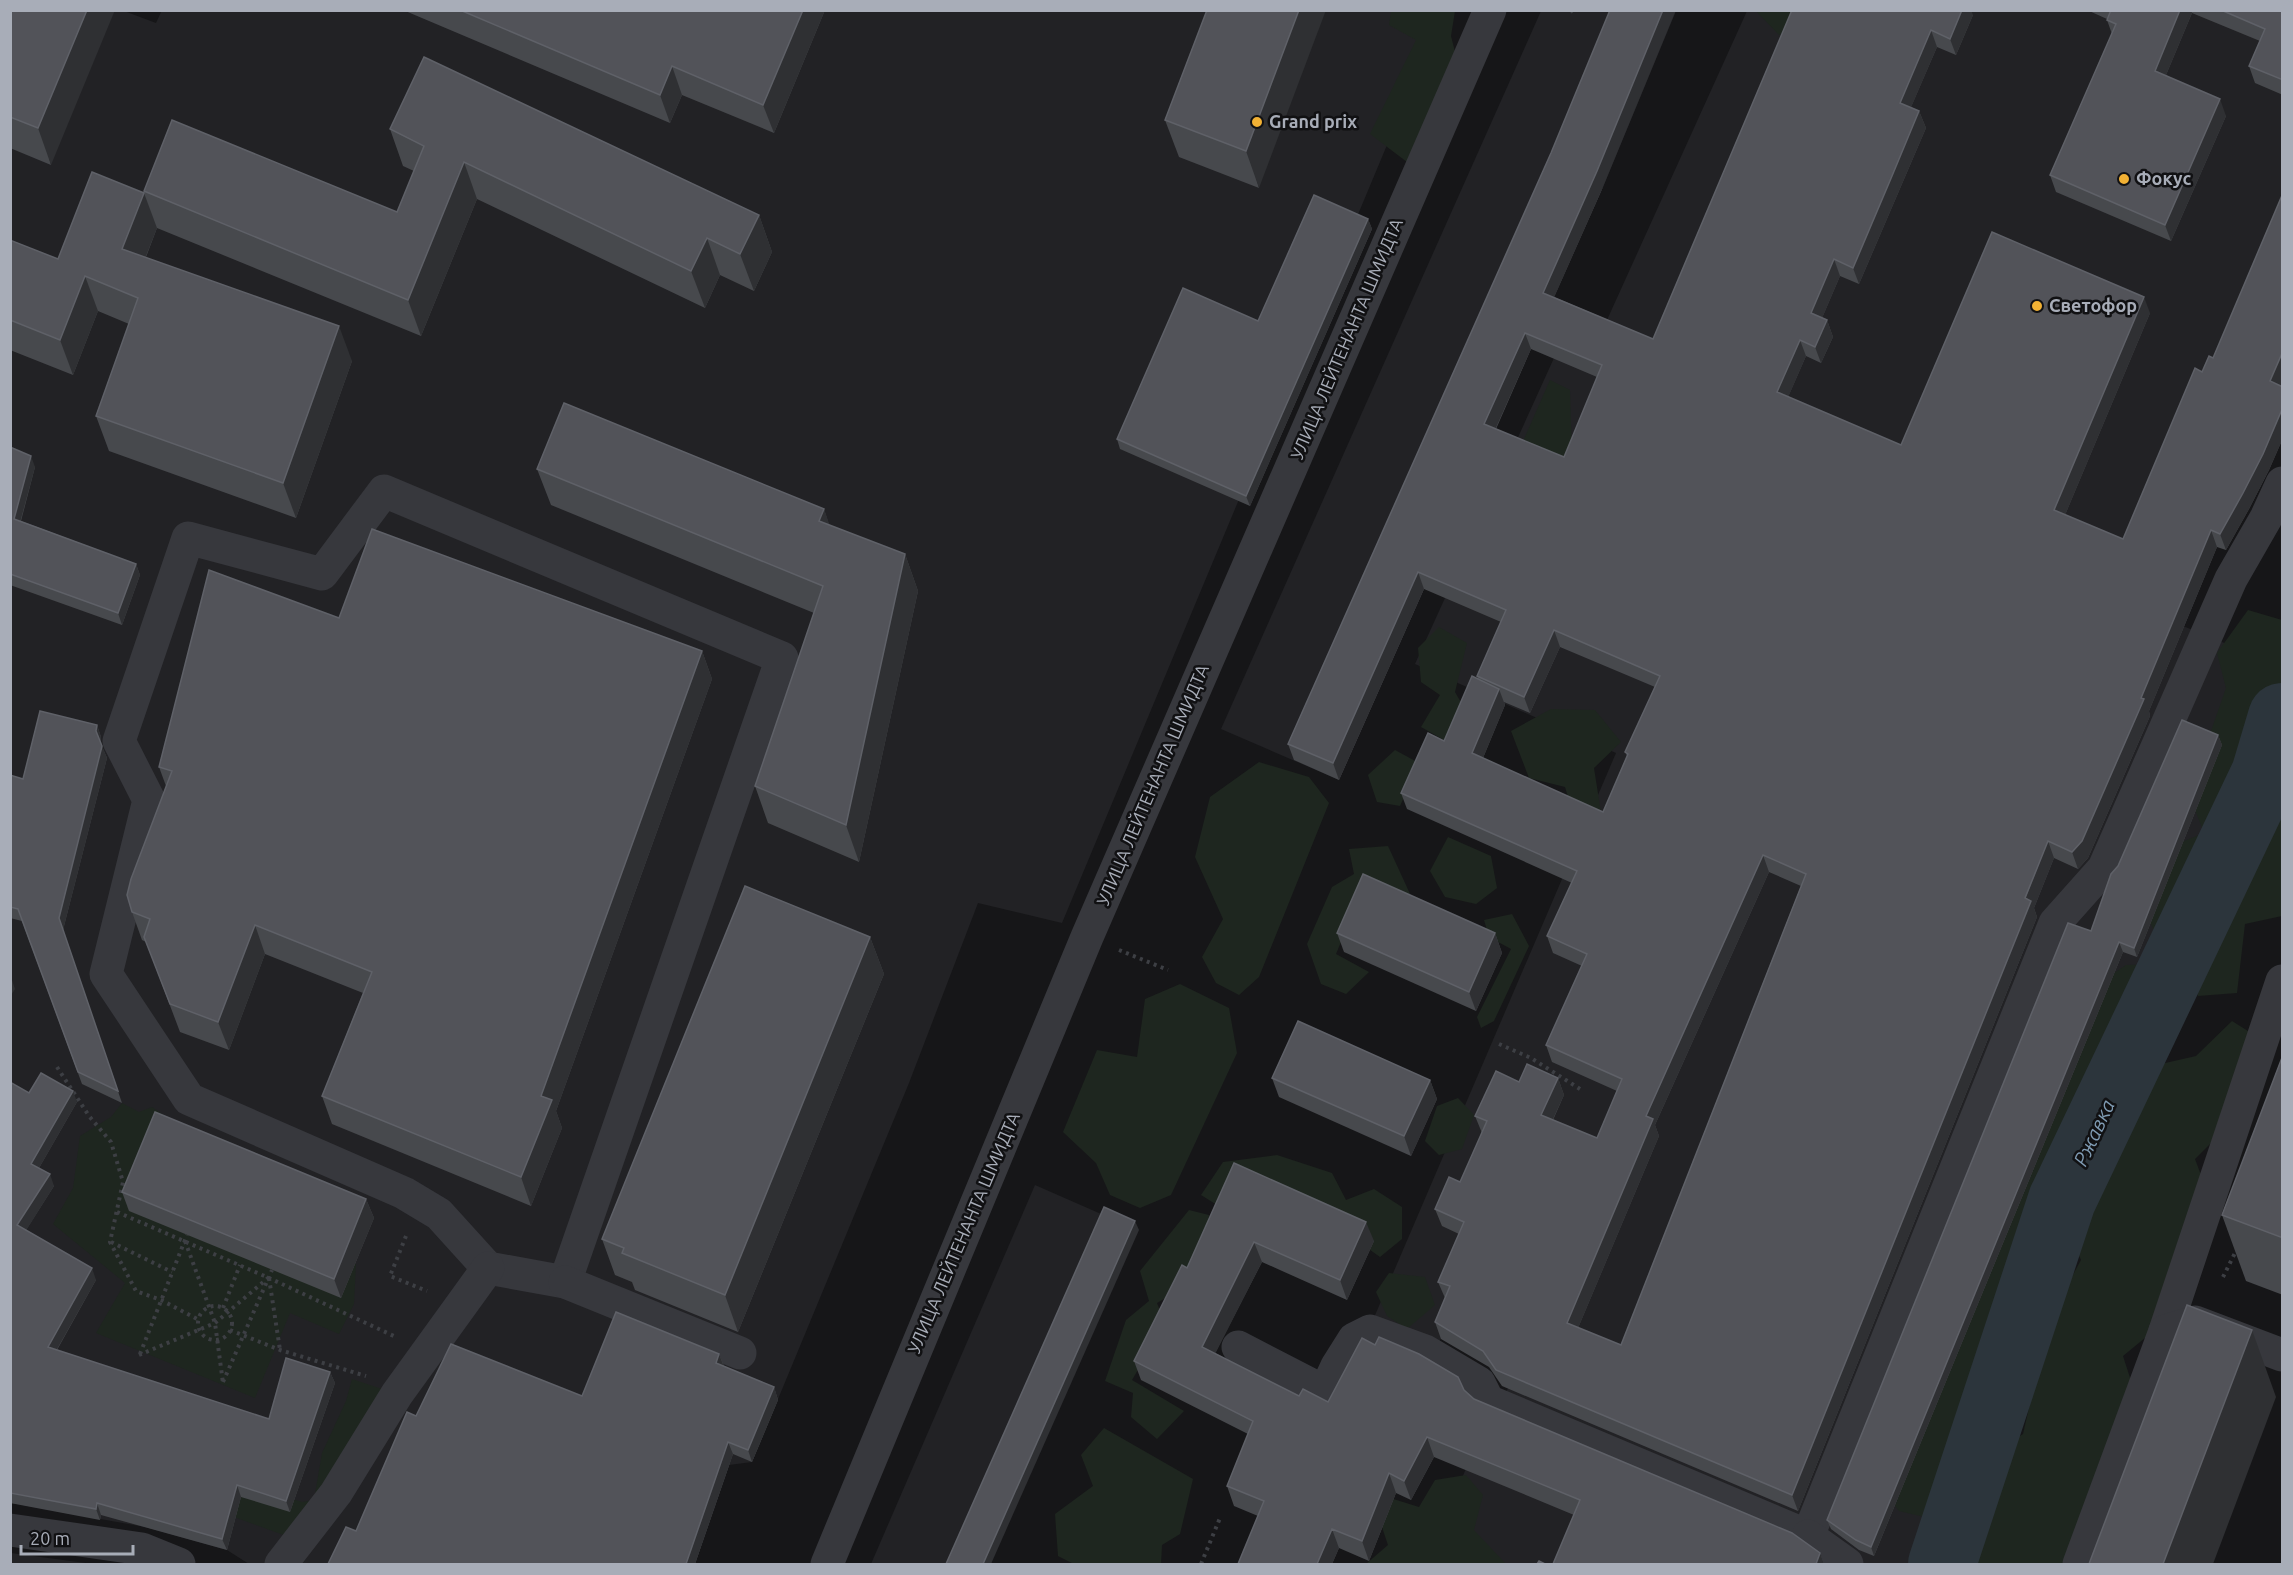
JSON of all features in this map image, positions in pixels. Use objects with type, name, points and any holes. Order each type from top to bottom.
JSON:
[{"type":"street","name":"УЛИЦА ЛЕЙТЕНАНТА ШМИДТА","points":[[827,1564],[1087,937],[1490,10]]},
{"type":"street","points":[[1808,1536],[2055,923],[2104,868],[2230,579],[2266,518],[2283,483]]},
{"type":"street","points":[[565,1282],[782,658],[384,491],[322,574],[188,538],[119,741],[149,800],[106,974],[189,1100],[404,1192],[439,1214],[488,1268],[565,1282],[740,1353]]},
{"type":"street","points":[[2079,1564],[2180,1326],[2283,981]]},
{"type":"street","points":[[281,1564],[336,1493],[397,1394],[488,1268]]},
{"type":"street","points":[[2180,1326],[2283,1355]]},
{"type":"street","points":[[1238,1347],[1325,1392],[1337,1366],[1354,1339],[1370,1331],[1425,1351],[1479,1383],[1488,1401],[1808,1536],[1847,1564]]},
{"type":"street","points":[[10,1530],[142,1549],[179,1564]]},
{"type":"path","points":[[1571,10],[1576,15]]},
{"type":"path","points":[[1087,937],[1168,970]]},
{"type":"path","points":[[1499,1044],[1531,1058],[1580,1089]]},
{"type":"path","points":[[57,1067],[89,1116],[111,1142],[123,1182],[110,1242],[136,1291],[161,1300],[199,1320]]},
{"type":"path","points":[[187,1235],[139,1355],[215,1323],[269,1278]]},
{"type":"path","points":[[110,1242],[172,1272]]},
{"type":"path","points":[[185,1242],[215,1323],[223,1383],[272,1270]]},
{"type":"path","points":[[2180,1326],[2230,1266],[2239,1244]]},
{"type":"path","points":[[224,1308],[240,1265]]},
{"type":"path","points":[[269,1278],[280,1350]]},
{"type":"path","points":[[209,1307],[224,1308],[232,1321],[228,1335],[218,1340],[207,1338],[200,1330],[201,1314],[209,1307]]},
{"type":"path","points":[[230,1330],[280,1350],[374,1378]]},
{"type":"path","points":[[1201,1564],[1220,1518]]},
{"type":"shaded area","points":[[162,10],[1443,11],[1062,923],[978,903],[909,1083],[752,1462],[729,1465],[695,1564],[249,1564],[227,1550],[145,1527],[11,1503],[10,11],[124,11],[156,23]]},
{"type":"shaded area","points":[[1391,11],[1455,11],[1451,36],[1466,95],[1407,162],[1370,134],[1416,40],[1389,25]]},
{"type":"shaded area","points":[[1541,11],[1676,11],[1603,187],[1339,780],[1221,729]]},
{"type":"shaded area","points":[[1747,11],[2282,11],[2282,383],[2183,626],[2278,665],[2245,775],[2049,1191],[1922,1564],[1473,1564],[1434,1547],[1482,1429],[1509,1387],[1456,1303],[1438,1345],[1373,1320],[1616,753],[1415,664],[1554,358],[1602,331]]},
{"type":"shaded area","points":[[1756,11],[1817,11],[1814,18],[1779,35]]},
{"type":"shaded area","points":[[1550,380],[1570,390],[1572,457],[1517,455]]},
{"type":"shaded area","points":[[2248,610],[2282,620],[2282,916],[2245,924],[2237,993],[2198,996],[2190,952],[2157,936],[2136,895],[2157,852],[2204,833],[2189,794],[2226,688],[2217,653]]},
{"type":"shaded area","points":[[1439,627],[1467,643],[1455,692],[1475,727],[1460,749],[1421,727],[1440,695],[1421,682],[1418,648]]},
{"type":"shaded area","points":[[1551,709],[1595,710],[1621,742],[1594,768],[1602,819],[1577,827],[1565,787],[1529,778],[1511,731]]},
{"type":"shaded area","points":[[1395,750],[1419,763],[1400,806],[1377,802],[1368,775]]},
{"type":"shaded area","points":[[1259,762],[1309,777],[1329,803],[1259,977],[1239,995],[1216,983],[1202,957],[1223,919],[1195,857],[1210,797]]},
{"type":"shaded area","points":[[1448,837],[1491,856],[1497,888],[1476,904],[1445,897],[1430,871]]},
{"type":"shaded area","points":[[1388,846],[1411,896],[1365,884],[1336,954],[1369,972],[1346,994],[1321,984],[1307,944],[1332,887],[1354,874],[1349,849]]},
{"type":"shaded area","points":[[1512,914],[1529,946],[1494,1021],[1481,1028],[1477,1017],[1511,949],[1489,937],[1484,920]]},
{"type":"shaded area","points":[[2161,964],[2159,1022],[2064,1172],[2035,1267],[2021,1289],[1941,1517],[1937,1520],[1899,1511],[1895,1506],[2039,1100],[2073,1073],[2072,1001],[2126,965]]},
{"type":"shaded area","points":[[1180,984],[1229,1008],[1237,1053],[1171,1195],[1140,1208],[1110,1195],[1096,1163],[1063,1132],[1097,1050],[1137,1057],[1145,999]]},
{"type":"shaded area","points":[[2232,1021],[2256,1036],[2222,1132],[2195,1159],[2204,1183],[2151,1333],[2123,1356],[2133,1387],[2113,1564],[1968,1564],[1966,1562],[1996,1451],[2023,1434],[2050,1317],[2081,1260],[2069,1234],[2099,1199],[2101,1162],[2152,1066],[2196,1056]]},
{"type":"shaded area","points":[[1458,1098],[1474,1115],[1462,1149],[1439,1155],[1425,1141],[1437,1106]]},
{"type":"shaded area","points":[[122,1103],[139,1112],[152,1107],[191,1134],[275,1229],[356,1264],[354,1304],[339,1334],[290,1313],[255,1398],[96,1333],[125,1283],[53,1224],[73,1188],[80,1136],[111,1117]]},
{"type":"shaded area","points":[[1277,1155],[1332,1173],[1346,1200],[1374,1189],[1402,1207],[1402,1239],[1380,1257],[1345,1232],[1217,1205],[1201,1195],[1223,1162]]},
{"type":"shaded area","points":[[1035,1185],[1108,1217],[991,1564],[871,1564]]},
{"type":"shaded area","points":[[1189,1210],[1209,1215],[1207,1239],[1174,1293],[1157,1303],[1165,1323],[1132,1380],[1184,1411],[1157,1439],[1131,1417],[1133,1393],[1105,1381],[1126,1320],[1149,1301],[1140,1271]]},
{"type":"shaded area","points":[[1389,1273],[1425,1277],[1435,1305],[1407,1329],[1387,1316],[1376,1292]]},
{"type":"shaded area","points":[[352,1379],[397,1394],[300,1541],[116,1474],[207,1472],[302,1502],[314,1500],[322,1453],[346,1401]]},
{"type":"shaded area","points":[[1104,1428],[1193,1479],[1180,1534],[1162,1545],[1161,1564],[1074,1564],[1058,1556],[1055,1514],[1093,1486],[1081,1455]]},
{"type":"shaded area","points":[[1466,1475],[1483,1495],[1474,1530],[1506,1564],[1366,1564],[1388,1545],[1376,1509],[1387,1497],[1419,1507],[1435,1480]]},
{"type":"shaded area","points":[[11,1553],[93,1564],[11,1564]]},
{"type":"building","points":[[10,10],[87,10],[38,128],[10,117]]},
{"type":"building","points":[[460,10],[803,10],[763,105],[672,66],[660,95]]},
{"type":"building","points":[[1207,10],[1299,10],[1246,151],[1165,120]]},
{"type":"building","points":[[1610,10],[1663,10],[1597,171],[1543,293],[1653,339],[1792,10],[1962,10],[1950,39],[1931,30],[1900,103],[1919,111],[1853,268],[1834,259],[1811,313],[1827,320],[1815,347],[1800,340],[1777,392],[1901,445],[1992,232],[2144,297],[2054,510],[2123,539],[2195,368],[2202,372],[2209,356],[2213,358],[2283,193],[2283,351],[2270,381],[2283,387],[2283,407],[2263,454],[2220,534],[2211,530],[2141,698],[2144,699],[2082,841],[2072,852],[2048,841],[2025,898],[2031,901],[1792,1495],[1496,1370],[1483,1351],[1435,1322],[1450,1286],[1438,1282],[1464,1222],[1435,1209],[1449,1177],[1460,1182],[1487,1121],[1475,1116],[1496,1071],[1519,1082],[1527,1064],[1558,1078],[1541,1115],[1597,1138],[1622,1079],[1546,1045],[1587,954],[1547,936],[1577,871],[1401,793],[1428,733],[1444,741],[1472,676],[1499,689],[1472,753],[1603,812],[1628,754],[1625,752],[1660,676],[1554,630],[1524,697],[1477,676],[1506,610],[1418,572],[1333,763],[1288,744],[1551,153]],"holes":[[[1525,333],[1602,365],[1564,457],[1484,424]],[[1763,855],[1806,874],[1621,1345],[1567,1323],[1653,1119],[1646,1116]]]},
{"type":"building","points":[[2111,10],[2180,10],[2155,71],[2220,99],[2165,225],[2050,175],[2116,24],[2107,20]]},
{"type":"building","points":[[2221,10],[2283,10],[2283,80],[2249,66],[2265,29]]},
{"type":"building","points":[[424,57],[759,215],[740,254],[707,238],[691,271],[464,162],[408,300],[144,191],[172,120],[397,212],[424,146],[390,129]]},
{"type":"building","points":[[92,172],[144,193],[122,249],[339,326],[283,483],[96,416],[138,298],[85,276],[60,340],[10,320],[10,240],[58,259]]},
{"type":"building","points":[[1314,195],[1368,219],[1246,496],[1117,439],[1183,288],[1258,321]]},
{"type":"building","points":[[564,403],[824,509],[819,521],[905,554],[846,825],[755,786],[823,586],[537,469]]},
{"type":"building","points":[[10,447],[31,456],[14,519],[136,564],[118,613],[10,574]]},
{"type":"building","points":[[372,529],[702,651],[541,1096],[552,1100],[521,1177],[322,1096],[372,972],[255,925],[218,1022],[170,1004],[144,937],[150,919],[132,912],[127,895],[172,771],[159,767],[209,570],[339,618]]},
{"type":"building","points":[[40,711],[97,725],[96,731],[102,746],[59,918],[118,1091],[78,1072],[18,909],[10,907],[10,775],[23,779]]},
{"type":"building","points":[[2182,720],[2218,735],[2134,948],[2119,942],[1871,1547],[1856,1540],[1827,1520],[2068,923],[2091,931],[2111,874],[2118,866]]},
{"type":"building","points":[[1363,874],[1495,933],[1469,992],[1337,933]]},
{"type":"building","points":[[745,886],[870,937],[725,1295],[622,1253],[624,1248],[602,1239]]},
{"type":"building","points":[[1298,1021],[1430,1080],[1404,1136],[1272,1078]]},
{"type":"building","points":[[2283,1055],[2283,1238],[2222,1215]]},
{"type":"building","points":[[41,1073],[73,1091],[31,1164],[50,1174],[17,1225],[92,1268],[48,1347],[269,1419],[286,1358],[330,1372],[286,1501],[237,1485],[222,1539],[97,1503],[96,1509],[10,1493],[10,1082],[29,1093]]},
{"type":"building","points":[[155,1112],[366,1199],[334,1279],[122,1192]]},
{"type":"building","points":[[1234,1163],[1366,1222],[1340,1280],[1254,1242],[1202,1347],[1299,1396],[1303,1389],[1328,1402],[1362,1338],[1375,1345],[1379,1337],[1419,1354],[1458,1377],[1464,1390],[1474,1399],[1792,1533],[1820,1553],[1816,1564],[1553,1564],[1580,1500],[1427,1437],[1404,1481],[1389,1473],[1362,1541],[1332,1529],[1317,1564],[1238,1564],[1264,1501],[1227,1486],[1253,1421],[1134,1361],[1182,1265],[1187,1268]]},
{"type":"building","points":[[1104,1207],[1135,1221],[983,1564],[946,1564]]},
{"type":"building","points":[[2187,1305],[2252,1330],[2163,1564],[2089,1564]]},
{"type":"building","points":[[616,1312],[719,1354],[716,1363],[774,1387],[748,1450],[728,1442],[686,1564],[328,1564],[346,1527],[356,1531],[407,1412],[416,1416],[451,1344],[582,1396]]},
{"type":"waterway","name":"Ржавка","points":[[1942,1564],[2062,1200],[2265,774],[2282,717]]},
{"type":"place","name":"Grand prix","points":[[1257,122]]},
{"type":"place","name":"Фокус","points":[[2124,179]]},
{"type":"place","name":"Светофор","points":[[2037,306]]}]
